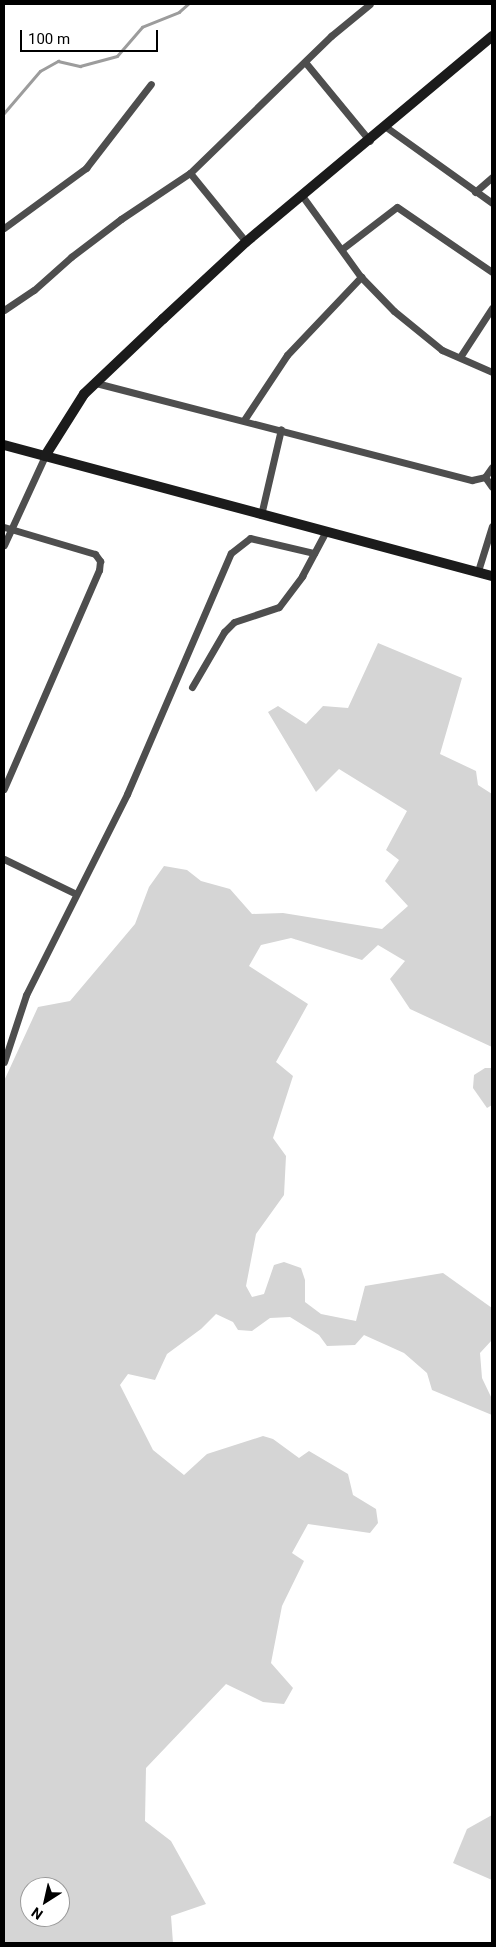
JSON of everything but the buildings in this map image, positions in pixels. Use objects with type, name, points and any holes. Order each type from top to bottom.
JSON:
[{"type":"street","points":[[4,310],[34,290],[71,257],[121,219],[190,173],[305,62],[370,4]]},
{"type":"street","points":[[4,545],[7,528],[45,456],[84,394],[246,242],[370,141],[492,36]]},
{"type":"street","points":[[305,62],[370,141]]},
{"type":"street","points":[[4,228],[86,168],[151,84]]},
{"type":"street","points":[[386,127],[492,203]]},
{"type":"street","points":[[190,173],[246,242]]},
{"type":"street","points":[[475,192],[492,177]]},
{"type":"street","points":[[302,197],[361,277],[422,337],[460,358],[492,372]]},
{"type":"street","points":[[342,249],[397,207],[492,272]]},
{"type":"street","points":[[244,420],[287,355],[361,277]]},
{"type":"street","points":[[460,358],[492,308]]},
{"type":"street","points":[[96,383],[472,480],[485,477],[492,467]]},
{"type":"street","points":[[261,515],[281,430]]},
{"type":"street","points":[[4,445],[492,576]]},
{"type":"street","points":[[485,477],[492,486]]},
{"type":"street","points":[[478,571],[492,526]]},
{"type":"street","points":[[4,789],[99,570],[100,561],[95,554],[7,528]]},
{"type":"street","points":[[192,687],[224,632],[234,622],[279,606],[302,576],[326,531]]},
{"type":"street","points":[[4,1062],[26,994],[127,794],[231,553],[250,538],[314,553]]},
{"type":"street","points":[[4,859],[76,894]]},
{"type":"shaded area","points":[[378,643],[462,678],[440,754],[476,771],[478,785],[492,794],[492,1047],[410,1009],[390,979],[405,961],[378,945],[362,960],[291,938],[261,945],[249,966],[308,1004],[276,1062],[293,1076],[273,1138],[286,1156],[284,1195],[256,1234],[246,1286],[252,1297],[264,1294],[274,1265],[284,1262],[301,1268],[305,1280],[305,1302],[321,1314],[356,1321],[365,1286],[443,1273],[492,1308],[492,1340],[480,1353],[482,1378],[492,1399],[492,1415],[432,1390],[427,1373],[404,1353],[364,1335],[355,1345],[327,1346],[319,1335],[290,1317],[270,1318],[252,1331],[238,1330],[233,1322],[216,1314],[201,1329],[167,1354],[155,1380],[128,1374],[120,1385],[153,1450],[184,1475],[207,1454],[263,1436],[273,1439],[299,1458],[309,1451],[348,1474],[353,1495],[376,1509],[378,1523],[370,1533],[308,1524],[292,1553],[304,1561],[282,1606],[271,1663],[293,1688],[284,1704],[263,1702],[226,1684],[146,1768],[145,1821],[171,1841],[206,1904],[171,1916],[173,1943],[4,1943],[4,1081],[38,1007],[70,1001],[135,924],[149,887],[164,866],[187,870],[201,881],[230,889],[252,914],[283,913],[382,929],[408,906],[385,881],[399,860],[386,850],[407,811],[339,769],[316,792],[268,712],[278,706],[306,724],[323,706],[348,708]]},
{"type":"shaded area","points":[[485,1068],[492,1068],[492,1105],[487,1108],[473,1088],[474,1075]]},
{"type":"shaded area","points":[[492,1815],[492,1880],[453,1863],[467,1829]]},
{"type":"waterway","points":[[4,113],[40,71],[58,61],[80,66],[117,56],[142,27],[179,12],[188,4]]}]
